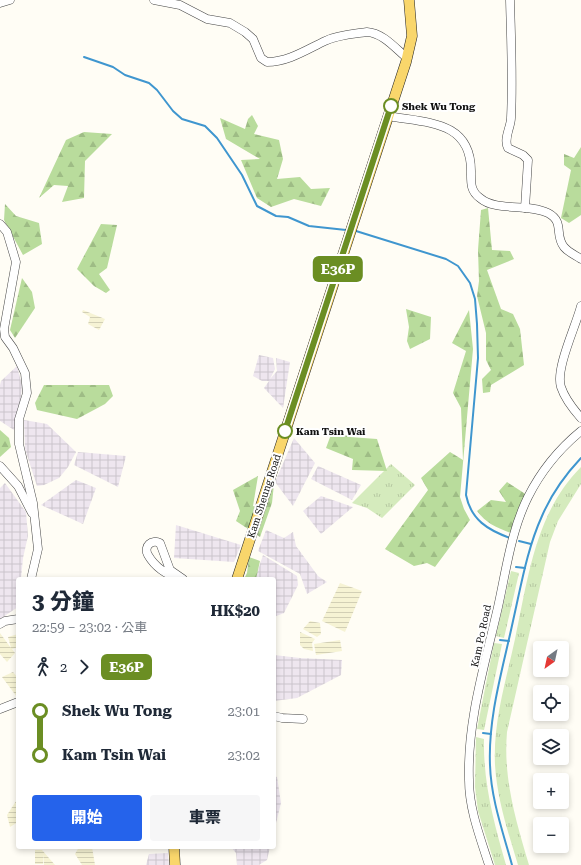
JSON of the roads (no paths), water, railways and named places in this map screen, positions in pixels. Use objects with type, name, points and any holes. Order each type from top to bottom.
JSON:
[{"type":"main road","name":"Kam Sheung Road","points":[[238,577],[407,58],[412,36],[409,0]]},
{"type":"main road","points":[[174,849],[175,865]]},
{"type":"street","points":[[0,3],[10,0]]},
{"type":"street","points":[[154,0],[180,5],[207,19],[230,23],[253,39],[261,58],[267,62],[288,58],[307,52],[326,40],[367,32],[372,32],[383,37],[407,58]]},
{"type":"street","points":[[510,0],[513,86],[511,119],[506,142],[508,148],[523,155],[528,160],[525,208]]},
{"type":"street","points":[[388,116],[437,125],[454,132],[461,137],[469,153],[471,184],[475,193],[489,203],[542,210],[554,217],[559,225],[560,237],[564,247],[581,259]]},
{"type":"street","points":[[0,224],[7,232],[16,262],[4,329],[5,337],[13,348],[25,373],[26,393],[19,419],[19,444],[34,503],[38,550],[31,577]]},
{"type":"street","points":[[581,306],[562,364],[560,380],[564,394],[581,418]]},
{"type":"street","name":"Kam Po Road","points":[[489,865],[471,806],[469,780],[470,731],[511,550],[523,509],[532,491],[555,455],[581,431]]},
{"type":"street","points":[[0,466],[18,486],[34,516]]},
{"type":"street","points":[[176,577],[164,572],[154,563],[147,554],[147,546],[149,543],[157,541],[160,543],[170,570],[179,577]]},
{"type":"street","points":[[0,624],[5,621],[16,619]]},
{"type":"street","points":[[0,710],[16,703]]},
{"type":"street","points":[[276,716],[303,719]]},
{"type":"waterway","points":[[84,57],[113,67],[125,75],[149,83],[157,90],[173,111],[182,119],[205,126],[217,138],[242,175],[257,206],[276,216],[288,217],[309,226],[346,230]]},
{"type":"waterway","points":[[356,231],[446,259],[458,266],[470,283],[475,299],[478,358],[466,495],[468,504],[476,517],[482,523],[510,538]]},
{"type":"waterway","points":[[512,865],[498,815],[491,778],[490,747],[494,710],[532,541],[542,516],[554,493],[569,471],[581,458]]},
{"type":"waterway","points":[[519,541],[531,544]]},
{"type":"waterway","points":[[516,567],[525,568]]},
{"type":"waterway","points":[[500,640],[509,641]]},
{"type":"waterway","points":[[483,733],[491,734]]},
{"type":"place","name":"Shek Wu Tong","points":[[391,106]]},
{"type":"place","name":"Kam Tsin Wai","points":[[285,431]]}]
